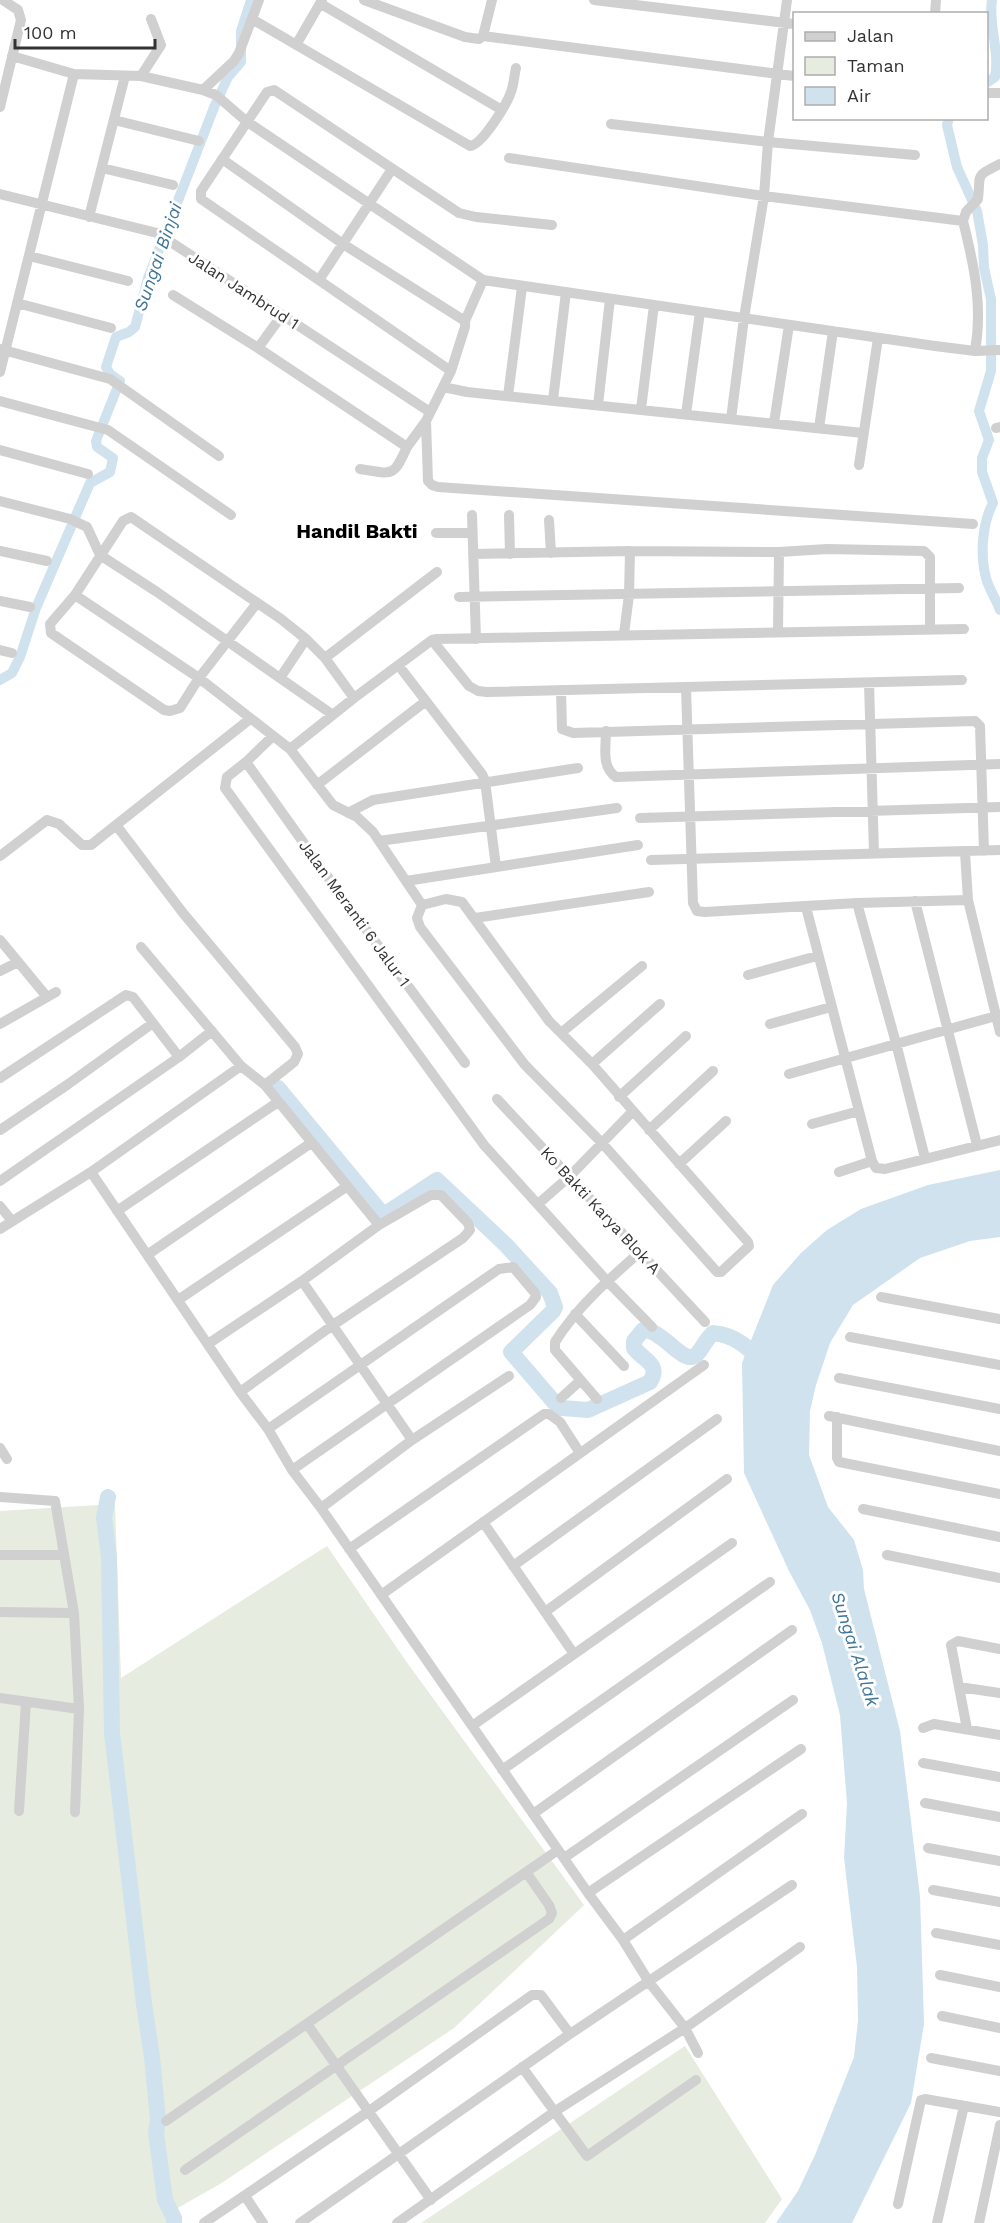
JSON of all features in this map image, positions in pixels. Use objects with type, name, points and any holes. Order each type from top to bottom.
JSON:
[{"type":"street","points":[[0,107],[20,16],[18,10],[3,0]]},
{"type":"street","points":[[203,90],[234,61],[239,53],[259,0]]},
{"type":"street","points":[[364,0],[465,37],[479,39],[483,36],[793,76]]},
{"type":"street","points":[[483,36],[492,0]]},
{"type":"street","points":[[594,0],[634,2],[789,24]]},
{"type":"street","points":[[731,419],[744,318],[764,196],[777,74],[789,24],[787,0]]},
{"type":"street","points":[[296,45],[321,2],[502,110]]},
{"type":"street","points":[[141,76],[162,45],[151,19]]},
{"type":"street","points":[[252,19],[470,146],[479,143],[502,110],[511,92],[516,68]]},
{"type":"street","points":[[12,57],[74,74],[141,76],[203,90],[220,99],[246,121],[483,280],[878,338],[978,351],[1000,350]]},
{"type":"street","points":[[0,372],[3,349],[17,303],[74,74]]},
{"type":"street","points":[[89,217],[125,76]]},
{"type":"street","points":[[451,371],[201,199],[201,191],[246,121],[267,92],[274,90],[459,213],[552,225]]},
{"type":"street","points":[[114,120],[199,141]]},
{"type":"street","points":[[611,124],[768,142],[915,155]]},
{"type":"street","points":[[509,158],[764,196],[963,221]]},
{"type":"street","points":[[222,159],[343,244],[465,321]]},
{"type":"street","points":[[978,351],[978,292],[963,221],[979,196],[978,179],[980,175],[1000,164]]},
{"type":"street","points":[[102,168],[173,185]]},
{"type":"street","points":[[319,280],[392,169]]},
{"type":"street","name":"Jalan Jambrud 1","points":[[0,194],[157,233],[282,315],[428,416]]},
{"type":"street","points":[[29,256],[128,281]]},
{"type":"street","points":[[360,469],[386,473],[397,469],[407,447],[428,416],[451,371],[465,321],[483,280]]},
{"type":"street","points":[[508,396],[522,287]]},
{"type":"street","points":[[554,400],[566,292]]},
{"type":"street","points":[[173,295],[258,348],[407,447]]},
{"type":"street","points":[[598,405],[610,299]]},
{"type":"street","points":[[17,303],[111,328]]},
{"type":"street","points":[[642,410],[654,305]]},
{"type":"street","points":[[686,414],[699,312]]},
{"type":"street","points":[[258,348],[282,315]]},
{"type":"street","points":[[774,423],[789,325]]},
{"type":"street","points":[[819,428],[833,331]]},
{"type":"street","points":[[859,465],[878,338]]},
{"type":"street","points":[[3,349],[110,379],[219,456]]},
{"type":"street","points":[[443,387],[863,434]]},
{"type":"street","points":[[0,401],[103,428],[231,515]]},
{"type":"street","points":[[428,416],[428,480],[432,485],[438,487],[973,524]]},
{"type":"street","points":[[0,450],[88,474]]},
{"type":"street","points":[[0,501],[70,519],[87,527],[100,555],[157,592],[333,716]]},
{"type":"street","points":[[509,515],[510,554]]},
{"type":"street","points":[[472,516],[476,639]]},
{"type":"street","points":[[257,603],[199,678],[180,708],[170,711],[164,710],[49,631],[50,624],[75,595],[123,521],[131,517],[257,603],[306,639],[325,658],[354,698]]},
{"type":"street","points":[[549,520],[551,553]]},
{"type":"street","points":[[436,533],[472,533]]},
{"type":"street","points":[[473,554],[630,551],[779,552],[827,549],[924,551],[930,556],[930,630]]},
{"type":"street","points":[[624,634],[629,595],[630,551]]},
{"type":"street","points":[[0,552],[47,561]]},
{"type":"street","points":[[778,631],[779,552]]},
{"type":"street","points":[[325,658],[437,572]]},
{"type":"street","points":[[459,597],[959,588]]},
{"type":"street","points":[[75,595],[199,678],[290,749],[333,805],[363,820],[422,905]]},
{"type":"street","points":[[0,601],[30,607]]},
{"type":"street","points":[[290,749],[432,640],[624,634],[964,629]]},
{"type":"street","points":[[280,678],[306,639]]},
{"type":"street","points":[[432,640],[469,686],[487,692],[962,680]]},
{"type":"street","points":[[0,650],[12,653]]},
{"type":"street","points":[[399,666],[482,774],[485,781],[496,867]]},
{"type":"street","points":[[869,683],[874,853]]},
{"type":"street","points":[[686,688],[693,903],[698,911],[968,900]]},
{"type":"street","points":[[561,690],[562,729],[573,733],[975,721],[980,726],[984,851]]},
{"type":"street","points":[[318,785],[426,701]]},
{"type":"street","points":[[0,856],[38,825],[48,820],[58,824],[82,845],[91,845],[208,754],[250,718]]},
{"type":"street","points":[[606,731],[606,764],[609,772],[615,777],[1000,764]]},
{"type":"street","points":[[273,736],[227,777],[224,784],[484,1145],[607,1281],[652,1327]]},
{"type":"street","name":"Jalan Meranti 6 Jalur 1","points":[[246,762],[465,1063]]},
{"type":"street","points":[[348,813],[373,800],[578,768]]},
{"type":"street","points":[[640,818],[1000,807]]},
{"type":"street","points":[[379,841],[617,808]]},
{"type":"street","points":[[116,825],[183,913],[295,1047],[297,1058],[265,1085]]},
{"type":"street","points":[[406,881],[638,845]]},
{"type":"street","points":[[651,860],[1000,850]]},
{"type":"street","points":[[966,852],[968,900],[1000,1032]]},
{"type":"street","points":[[475,918],[649,892]]},
{"type":"street","points":[[446,898],[458,900],[475,918],[549,1021],[592,1064],[749,1243],[749,1246],[720,1273],[602,1143],[525,1065],[420,927],[417,918],[422,905],[446,898]]},
{"type":"street","points":[[915,901],[977,1145]]},
{"type":"street","points":[[857,903],[925,1158]]},
{"type":"street","points":[[806,907],[817,956],[872,1161],[876,1168],[885,1169],[1000,1140]]},
{"type":"street","points":[[0,940],[18,962],[52,994],[0,1024]]},
{"type":"street","points":[[141,947],[241,1066],[265,1085],[379,1225]]},
{"type":"street","points":[[748,975],[817,956]]},
{"type":"street","points":[[0,971],[18,962]]},
{"type":"street","points":[[561,1033],[642,966]]},
{"type":"street","points":[[0,1078],[106,1006],[126,995],[133,997],[179,1057]]},
{"type":"street","points":[[592,1064],[660,1004]]},
{"type":"street","points":[[770,1024],[831,1006]]},
{"type":"street","points":[[789,1074],[996,1016]]},
{"type":"street","points":[[0,1130],[153,1023]]},
{"type":"street","points":[[0,1181],[179,1057],[212,1031]]},
{"type":"street","points":[[619,1097],[686,1036]]},
{"type":"street","points":[[0,1229],[91,1172],[241,1066]]},
{"type":"street","points":[[649,1130],[713,1071]]},
{"type":"street","name":"Ko Bakti Karya Blok A","points":[[497,1099],[705,1322]]},
{"type":"street","points":[[117,1210],[278,1102]]},
{"type":"street","points":[[812,1124],[859,1111]]},
{"type":"street","points":[[538,1204],[570,1176],[633,1112]]},
{"type":"street","points":[[679,1164],[726,1121]]},
{"type":"street","points":[[147,1255],[311,1143]]},
{"type":"street","points":[[838,1172],[872,1161]]},
{"type":"street","points":[[91,1172],[240,1392],[268,1429],[292,1470],[321,1508],[623,1940],[649,1982],[685,2028],[698,2053]]},
{"type":"street","points":[[178,1300],[346,1186]]},
{"type":"street","points":[[208,1344],[302,1281],[379,1225],[431,1195],[437,1194],[446,1199],[468,1223],[470,1230],[463,1238],[333,1325],[240,1392]]},
{"type":"street","points":[[0,1206],[12,1221]]},
{"type":"street","points":[[597,1399],[554,1346],[566,1324],[575,1314],[640,1252]]},
{"type":"street","points":[[268,1429],[499,1269],[513,1267],[535,1293],[536,1297],[530,1305],[292,1470]]},
{"type":"street","points":[[302,1281],[412,1440]]},
{"type":"street","points":[[881,1298],[1000,1319]]},
{"type":"street","points":[[575,1314],[624,1366]]},
{"type":"street","points":[[850,1337],[1000,1365]]},
{"type":"street","points":[[381,1595],[704,1365]]},
{"type":"street","points":[[321,1508],[412,1440],[509,1376]]},
{"type":"street","points":[[840,1378],[1000,1408]]},
{"type":"street","points":[[561,1398],[581,1380]]},
{"type":"street","points":[[349,1549],[544,1414],[549,1414],[560,1422],[580,1453]]},
{"type":"street","points":[[1000,1451],[833,1417],[839,1462],[1000,1494]]},
{"type":"street","points":[[513,1566],[717,1419]]},
{"type":"street","points":[[0,1448],[7,1459]]},
{"type":"street","points":[[545,1612],[727,1479]]},
{"type":"street","points":[[0,1497],[55,1501],[74,1612],[79,1709],[75,1812]]},
{"type":"street","points":[[863,1509],[1000,1537]]},
{"type":"street","points":[[483,1522],[574,1654]]},
{"type":"street","points":[[472,1726],[732,1543]]},
{"type":"street","points":[[0,1555],[64,1555]]},
{"type":"street","points":[[887,1555],[1000,1578]]},
{"type":"street","points":[[502,1770],[770,1582]]},
{"type":"street","points":[[0,1612],[74,1612]]},
{"type":"street","points":[[533,1814],[792,1630]]},
{"type":"street","points":[[967,1729],[951,1649],[952,1643],[958,1641],[1000,1649]]},
{"type":"street","points":[[959,1687],[1000,1694]]},
{"type":"street","points":[[0,1698],[79,1709]]},
{"type":"street","points":[[166,2121],[526,1872],[561,1854],[792,1700]]},
{"type":"street","points":[[19,1811],[26,1702]]},
{"type":"street","points":[[923,1728],[934,1724],[1000,1735]]},
{"type":"street","points":[[588,1893],[801,1749]]},
{"type":"street","points":[[923,1762],[1000,1777]]},
{"type":"street","points":[[925,1803],[1000,1817]]},
{"type":"street","points":[[623,1940],[802,1814]]},
{"type":"street","points":[[928,1848],[1000,1861]]},
{"type":"street","points":[[185,2169],[549,1919],[552,1913],[549,1905],[526,1872]]},
{"type":"street","points":[[300,2223],[570,2034],[792,1885]]},
{"type":"street","points":[[933,1890],[1000,1902]]},
{"type":"street","points":[[936,1933],[1000,1945]]},
{"type":"street","points":[[397,2223],[554,2112],[685,2028],[800,1947]]},
{"type":"street","points":[[940,1975],[1000,1987]]},
{"type":"street","points":[[204,2223],[532,1995],[541,1995],[570,2034]]},
{"type":"street","points":[[942,2016],[1000,2028]]},
{"type":"street","points":[[307,2024],[401,2154],[431,2200]]},
{"type":"street","points":[[931,2058],[1000,2072]]},
{"type":"street","points":[[522,2067],[587,2156],[696,2080]]},
{"type":"street","points":[[898,2204],[921,2100],[1000,2112]]},
{"type":"street","points":[[937,2223],[964,2106]]},
{"type":"street","points":[[979,2223],[1000,2125]]},
{"type":"street","points":[[245,2196],[263,2223]]},
{"type":"green space","points":[[115,1504],[121,1678],[327,1546],[408,1664],[584,1905],[454,2028],[220,2184],[174,2210],[175,2223],[0,2223],[0,1511]]},
{"type":"green space","points":[[685,2046],[782,2199],[765,2223],[421,2223]]},
{"type":"water","name":"Sungai Alalak","points":[[1000,1170],[1000,1237],[970,1241],[920,1258],[853,1305],[830,1343],[810,1411],[809,1455],[828,1507],[854,1540],[900,1731],[920,1896],[924,2024],[911,2103],[852,2223],[776,2223],[798,2191],[815,2155],[854,2057],[858,2020],[857,1967],[844,1858],[847,1803],[840,1715],[822,1643],[810,1610],[789,1571],[744,1473],[742,1363],[773,1285],[801,1253],[827,1230],[861,1209],[928,1185]]},
{"type":"waterway","name":"Sungai Binjai","points":[[0,680],[12,673],[20,657],[36,608],[90,483],[110,472],[113,458],[97,447],[96,441],[120,381],[110,374],[106,367],[116,337],[135,327],[148,278],[215,105],[228,77],[241,62],[241,31],[251,0]]},
{"type":"waterway","points":[[988,82],[995,77],[996,67],[991,19],[992,0]]},
{"type":"waterway","points":[[948,120],[947,125],[957,167],[977,211],[983,245],[984,268],[991,299],[991,371],[979,411],[989,440],[982,458],[982,472],[993,503],[986,520],[983,550],[986,578],[1000,610]]},
{"type":"waterway","points":[[278,1088],[380,1211],[386,1213],[390,1211],[437,1180],[506,1245],[550,1293],[555,1307],[553,1311],[511,1352],[554,1402],[562,1408],[588,1410],[650,1382],[654,1371],[650,1363],[634,1348],[634,1341],[643,1330],[658,1335],[679,1352],[691,1357],[698,1353],[713,1333],[721,1334],[741,1343],[763,1363]]},
{"type":"waterway","points":[[108,1497],[104,1518],[109,1557],[112,1733],[152,2057],[158,2120],[156,2133],[165,2200],[174,2218],[174,2223]]},
{"type":"district","name":"Handil Bakti","points":[[357,531]]}]
